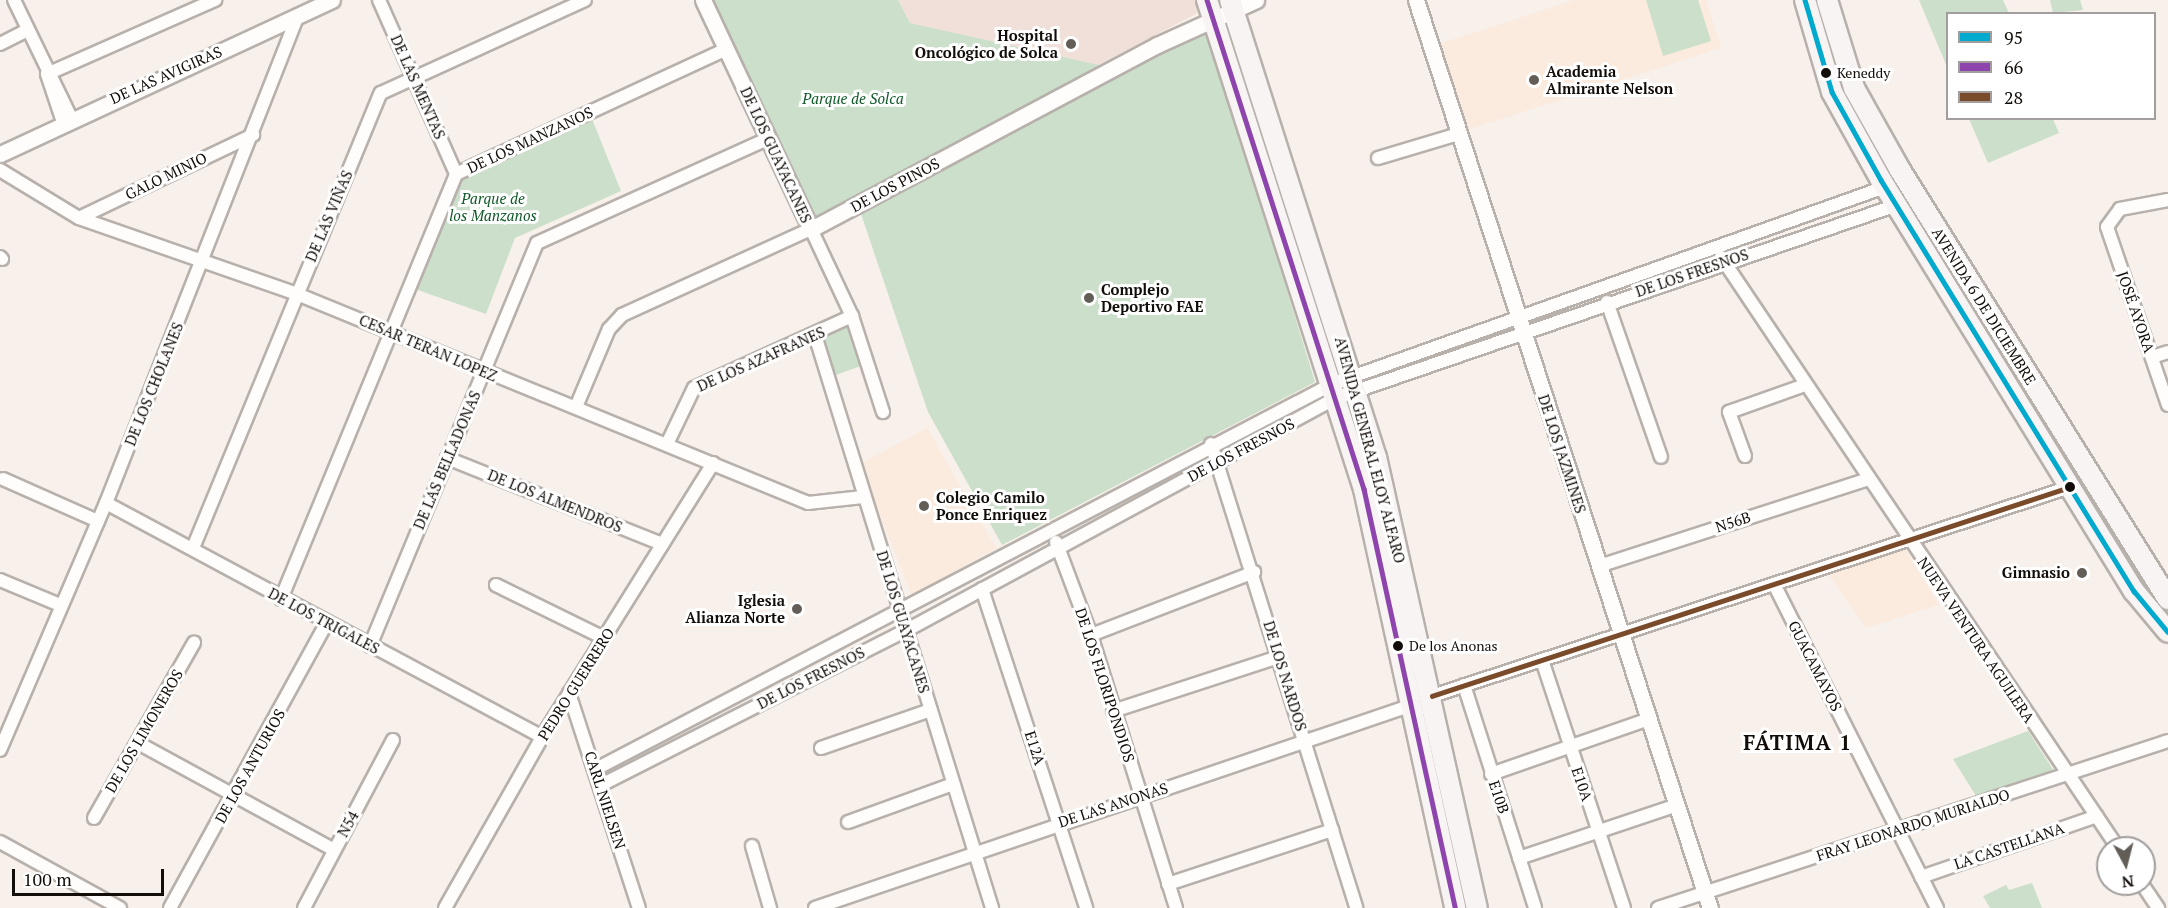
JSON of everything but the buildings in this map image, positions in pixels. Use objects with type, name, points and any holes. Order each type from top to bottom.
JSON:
[{"type":"main road","name":"AVENIDA 6 DE DICIEMBRE","points":[[1805,0],[1832,92],[1885,187],[2134,591],[2168,632]]},
{"type":"main road","name":"AVENIDA 6 DE DICIEMBRE","points":[[1827,0],[1854,88],[1905,178],[2164,588]]},
{"type":"main road","name":"AVENIDA GENERAL ELOY ALFARO","points":[[1232,4],[1354,383],[1432,696],[1477,908]]},
{"type":"main road","name":"AVENIDA GENERAL ELOY ALFARO","points":[[1210,8],[1364,489],[1455,908]]},
{"type":"street","points":[[14,0],[25,31],[67,120]]},
{"type":"street","points":[[47,74],[215,0]]},
{"type":"street","name":"DE LAS AVIGIRAS","points":[[0,154],[67,120],[332,0]]},
{"type":"street","name":"DE LAS MENTAS","points":[[379,0],[456,174]]},
{"type":"street","name":"DE LAS VIÑAS","points":[[194,548],[381,93],[412,75],[585,0]]},
{"type":"street","name":"DE LOS GUAYACANES","points":[[703,0],[852,316],[884,412]]},
{"type":"street","name":"DE LOS PINOS","points":[[576,407],[609,329],[622,315],[811,229],[1210,8],[1256,0]]},
{"type":"street","name":"DE LOS JAZMINES","points":[[1416,0],[1518,324],[1622,634],[1707,901]]},
{"type":"street","name":"DE LOS CHOLANES","points":[[0,750],[60,605],[106,503],[253,135],[298,15]]},
{"type":"street","points":[[0,45],[25,31]]},
{"type":"street","name":"DE LOS MANZANOS","points":[[281,599],[456,174],[726,49]]},
{"type":"street","points":[[1378,158],[1458,134]]},
{"type":"street","name":"GALO MINIO","points":[[79,218],[253,135]]},
{"type":"street","name":"DE LAS BELLADONAS","points":[[370,645],[537,243],[767,139]]},
{"type":"street","name":"CESAR TERAN LOPEZ","points":[[0,170],[79,218],[297,294],[808,503],[863,497]]},
{"type":"street","name":"DE LOS FRESNOS","points":[[596,769],[1053,533],[1211,444],[1354,383],[1717,250],[1905,178]]},
{"type":"street","name":"DE LOS FRESNOS","points":[[1518,324],[1607,302],[1916,197]]},
{"type":"street","name":"JOSÉ AYORA","points":[[2168,200],[2120,209],[2109,218],[2107,228],[2168,405]]},
{"type":"street","name":"NUEVA VENTURA AGUILERA","points":[[1717,250],[2065,775],[2110,836]]},
{"type":"street","points":[[1607,302],[1661,457]]},
{"type":"street","name":"DE LOS AZAFRANES","points":[[667,444],[694,388],[815,335],[852,316]]},
{"type":"street","name":"DE LOS GUAYACANES","points":[[815,335],[863,497],[902,612],[992,908]]},
{"type":"street","points":[[2152,357],[2168,352]]},
{"type":"street","points":[[1744,456],[1729,412],[1805,385]]},
{"type":"street","name":"DE LOS FRESNOS","points":[[601,785],[907,630],[1058,549],[1218,462],[1334,391]]},
{"type":"street","name":"DE LOS NARDOS","points":[[1211,444],[1254,572],[1356,908]]},
{"type":"street","name":"DE LOS ALMENDROS","points":[[447,458],[662,544]]},
{"type":"street","name":"PEDRO GUERRERO","points":[[445,908],[542,737],[713,463]]},
{"type":"street","points":[[3,479],[98,521]]},
{"type":"street","name":"N56B","points":[[1599,566],[1868,479]]},
{"type":"street","points":[[1432,696],[2070,487]]},
{"type":"street","name":"DE LOS TRIGALES","points":[[106,503],[194,548],[281,599],[542,737]]},
{"type":"street","name":"DE LOS FLORIPONDIOS","points":[[1053,533],[1091,635],[1176,908]]},
{"type":"street","points":[[1091,635],[1254,572]]},
{"type":"street","points":[[0,580],[60,605]]},
{"type":"street","name":"GUACAMAYOS","points":[[1774,584],[1937,908]]},
{"type":"street","points":[[496,585],[604,638]]},
{"type":"street","name":"E12A","points":[[982,589],[1086,908]]},
{"type":"street","name":"DE LOS ANTURIOS","points":[[170,908],[235,796],[327,623]]},
{"type":"street","name":"DE LOS LIMONEROS","points":[[94,818],[194,643]]},
{"type":"street","points":[[835,646],[843,662]]},
{"type":"street","points":[[1113,711],[1278,657]]},
{"type":"street","name":"E10A","points":[[1542,660],[1624,908]]},
{"type":"street","name":"E10B","points":[[1464,685],[1535,908]]},
{"type":"street","name":"CARL NIELSEN","points":[[569,693],[596,769],[639,908]]},
{"type":"street","points":[[739,696],[747,710]]},
{"type":"street","name":"DE LAS ANONAS","points":[[820,907],[974,851],[1412,705]]},
{"type":"street","points":[[821,748],[931,710]]},
{"type":"street","points":[[1491,774],[1649,719]]},
{"type":"street","name":"N54","points":[[304,908],[393,740]]},
{"type":"street","name":"FRAY LEONARDO MURIALDO","points":[[1658,908],[1707,901],[1897,830],[2168,741]]},
{"type":"street","points":[[138,743],[334,850]]},
{"type":"street","points":[[849,822],[953,784]]},
{"type":"street","points":[[1519,858],[1677,805]]},
{"type":"street","name":"LA CASTELLANA","points":[[1921,877],[2097,816]]},
{"type":"street","points":[[1168,884],[1332,830]]},
{"type":"street","points":[[0,842],[120,908]]},
{"type":"street","points":[[752,846],[770,908]]},
{"type":"shaded area","name":"Hospital Oncológico de Solca","points":[[898,0],[1200,0],[1201,3],[1196,14],[1098,65],[910,23]]},
{"type":"shaded area","name":"Academia Almirante Nelson","points":[[1574,0],[1706,0],[1721,48],[1464,131],[1436,45]]},
{"type":"shaded area","name":"Colegio Camilo Ponce Enriquez","points":[[927,428],[996,548],[912,596],[860,464]]},
{"type":"shaded area","points":[[1903,545],[1939,605],[1866,628],[1826,571]]},
{"type":"green space","name":"Parque de Solca","points":[[701,0],[898,0],[910,23],[1113,68],[811,229]]},
{"type":"green space","points":[[1646,0],[1698,0],[1711,41],[1663,56]]},
{"type":"green space","points":[[1919,0],[2003,0],[2009,12],[1946,12],[1946,65]]},
{"type":"green space","points":[[2050,0],[2080,0],[2083,10],[2063,12],[2053,12]]},
{"type":"green space","name":"Complejo Deportivo FAE","points":[[1207,29],[1315,382],[1002,545],[928,412],[861,214]]},
{"type":"green space","name":"Parque de los Manzanos","points":[[592,119],[621,191],[515,238],[486,314],[415,289],[463,177]]},
{"type":"green space","points":[[1969,120],[2053,120],[2059,133],[1988,163]]},
{"type":"green space","points":[[848,327],[862,366],[834,376],[820,337]]},
{"type":"green space","points":[[2028,731],[2054,771],[1976,796],[1953,759]]},
{"type":"green space","points":[[2032,883],[2042,908],[1990,908],[1983,896],[2006,885],[2009,890]]},
{"type":"transit line","name":"66","points":[[1207,0],[1364,489],[1455,908]]},
{"type":"transit line","name":"95","points":[[1805,0],[1832,92],[1881,180],[2134,591],[2168,632]]},
{"type":"transit line","name":"28","points":[[1432,696],[2070,487]]},
{"type":"place","name":"Hospital Oncológico de Solca","points":[[1071,44]]},
{"type":"place","name":"Keneddy","points":[[1826,73]]},
{"type":"place","name":"Academia Almirante Nelson","points":[[1534,80]]},
{"type":"place","name":"Complejo Deportivo FAE","points":[[1089,298]]},
{"type":"place","name":"Colegio Camilo Ponce Enriquez","points":[[924,506]]},
{"type":"place","name":"Gimnasio","points":[[2082,573]]},
{"type":"place","name":"Iglesia Alianza Norte","points":[[797,609]]},
{"type":"place","name":"De los Anonas","points":[[1398,646]]},
{"type":"district","name":"FÁTIMA 1","points":[[1798,742]]}]
